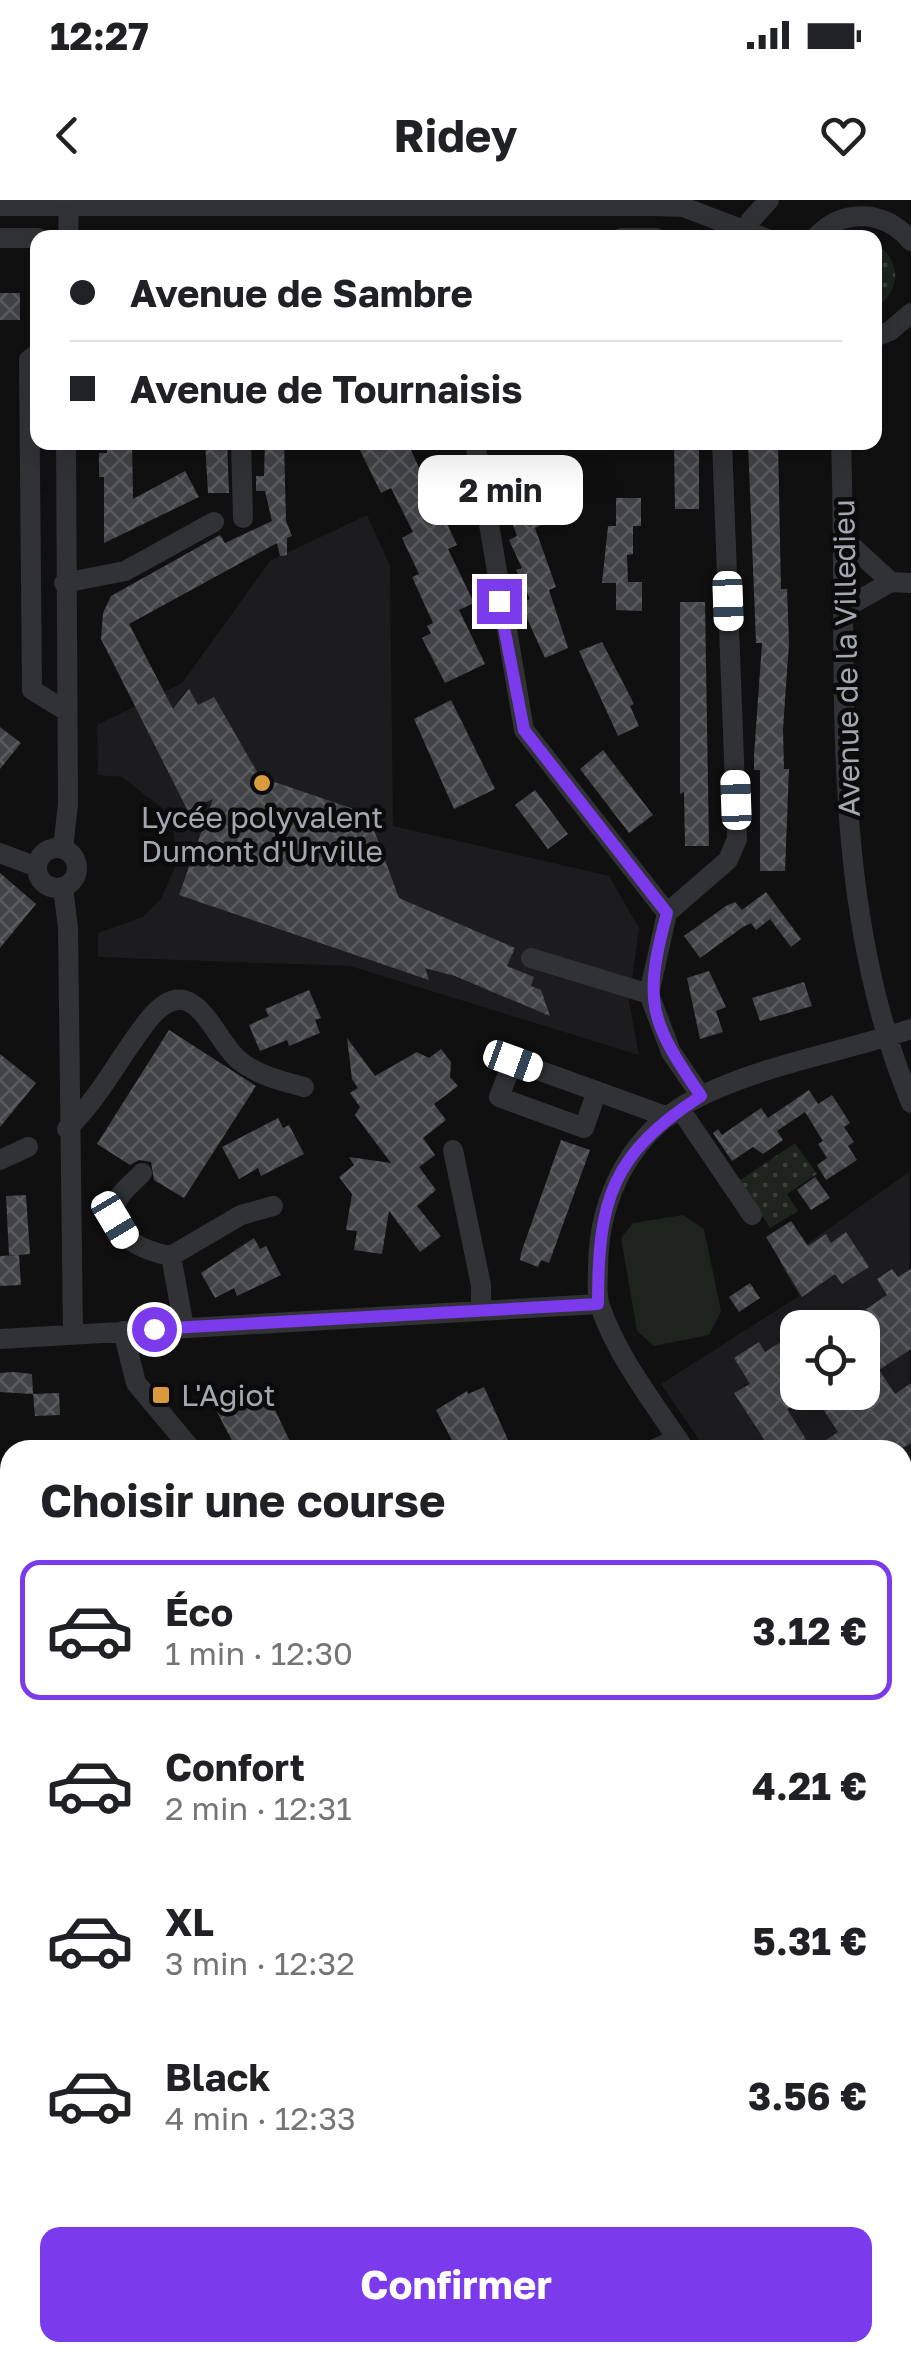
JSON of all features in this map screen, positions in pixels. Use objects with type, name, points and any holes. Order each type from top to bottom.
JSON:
[{"type":"street","points":[[754,230],[751,220],[769,200]]},
{"type":"street","points":[[68,230],[70,203]]},
{"type":"street","points":[[0,206],[697,206],[744,230]]},
{"type":"street","points":[[823,230],[842,210],[854,216],[882,210],[910,239]]},
{"type":"street","points":[[0,238],[30,238]]},
{"type":"street","points":[[882,334],[911,313]]},
{"type":"street","points":[[30,359],[32,690],[65,710]]},
{"type":"street","points":[[63,848],[68,804],[66,450]]},
{"type":"street","points":[[241,450],[243,518]]},
{"type":"street","points":[[476,450],[511,676],[524,730],[667,913]]},
{"type":"street","points":[[701,1096],[671,1052],[650,994],[667,913],[728,860],[737,839],[722,450]]},
{"type":"street","name":"Avenue de la Villedieu","points":[[842,450],[842,736],[852,867],[889,1036],[911,1102]]},
{"type":"street","points":[[64,583],[125,571],[214,522]]},
{"type":"street","points":[[843,538],[901,583],[843,609]]},
{"type":"street","points":[[0,853],[37,867],[46,884],[63,887],[74,879],[78,868],[73,855],[63,848],[46,850],[37,867]]},
{"type":"street","points":[[63,887],[68,928],[67,1130],[73,1334]]},
{"type":"street","points":[[531,958],[650,994]]},
{"type":"street","points":[[67,1130],[98,1099],[152,1016],[170,1002],[193,1004],[209,1014],[224,1045],[239,1061],[264,1076],[304,1087]]},
{"type":"street","points":[[679,1440],[622,1351],[598,1304],[601,1228],[612,1189],[632,1150],[674,1113],[701,1096],[911,1029]]},
{"type":"street","points":[[597,1091],[584,1128],[499,1097],[513,1061],[674,1113],[752,1214]]},
{"type":"street","points":[[0,1160],[28,1146]]},
{"type":"street","points":[[453,1150],[481,1286],[481,1310]]},
{"type":"street","points":[[142,1173],[116,1202],[115,1220],[127,1240],[150,1252],[171,1256],[240,1215],[273,1206]]},
{"type":"street","points":[[171,1256],[184,1327]]},
{"type":"street","points":[[0,1339],[598,1304]]},
{"type":"street","points":[[123,1331],[136,1383],[184,1440]]},
{"type":"shaded area","name":"Lycée polyvalent Dumont d'Urville","points":[[367,515],[390,566],[393,826],[609,876],[639,928],[629,1002],[639,1055],[350,966],[98,957],[98,933],[143,917],[161,899],[177,863],[173,829],[162,808],[122,777],[98,775],[97,725],[182,683],[270,561]]},
{"type":"shaded area","points":[[909,1172],[910,1440],[699,1440],[661,1384],[799,1296],[780,1263]]},
{"type":"green space","points":[[882,248],[895,275],[882,303]]},
{"type":"green space","points":[[795,1143],[817,1174],[787,1194],[798,1211],[770,1228],[739,1181]]},
{"type":"green space","points":[[683,1215],[704,1229],[721,1311],[709,1335],[654,1346],[637,1331],[621,1238],[633,1223]]},
{"type":"building","points":[[0,293],[20,293],[20,320],[0,320]]},
{"type":"building","points":[[132,450],[133,499],[185,471],[199,497],[104,543],[104,477],[99,477],[99,453]]},
{"type":"building","points":[[205,450],[227,450],[229,493],[208,493]]},
{"type":"building","points":[[265,450],[284,450],[286,521],[292,536],[287,538],[287,555],[280,556],[277,543],[129,624],[173,709],[189,689],[198,705],[214,697],[260,777],[368,814],[399,898],[515,948],[507,966],[534,977],[531,986],[541,990],[550,1016],[455,976],[425,968],[429,980],[179,895],[213,799],[188,811],[101,639],[103,613],[111,596],[220,535],[225,543],[272,521],[265,491],[256,491],[256,476],[264,476]]},
{"type":"building","points":[[360,450],[411,450],[422,474],[432,469],[450,505],[440,509],[457,545],[448,549],[474,603],[459,610],[485,664],[445,683],[422,638],[431,633],[427,626],[433,623],[412,577],[419,574],[402,538],[413,532],[391,488],[381,493]]},
{"type":"building","points":[[674,450],[699,450],[699,509],[675,509]]},
{"type":"building","points":[[748,450],[778,450],[781,589],[787,589],[789,643],[783,729],[784,769],[789,769],[785,871],[760,871],[760,770],[754,770],[754,756],[762,643],[756,643]]},
{"type":"building","points":[[517,468],[543,524],[535,528],[556,587],[549,590],[568,648],[545,658],[520,603],[530,599],[516,570],[522,568],[509,540],[517,536],[496,478]]},
{"type":"building","points":[[616,498],[641,498],[641,526],[633,526],[633,554],[627,555],[628,582],[642,582],[642,611],[616,610],[616,583],[602,583],[608,526],[616,526]]},
{"type":"building","points":[[680,602],[705,602],[709,846],[685,846],[684,792],[680,794]]},
{"type":"building","points":[[602,642],[634,704],[630,706],[639,726],[618,736],[579,651]]},
{"type":"building","points":[[451,700],[495,789],[454,809],[414,719]]},
{"type":"building","points":[[0,727],[21,743],[0,769]]},
{"type":"building","points":[[603,750],[653,815],[629,833],[580,769]]},
{"type":"building","points":[[535,790],[568,834],[548,849],[515,805]]},
{"type":"building","points":[[0,873],[36,904],[0,948]]},
{"type":"building","points":[[766,892],[801,939],[791,947],[770,919],[756,930],[751,923],[743,927],[700,958],[684,936],[726,906],[735,902],[742,910]]},
{"type":"building","points":[[709,971],[726,1007],[716,1011],[723,1032],[700,1039],[687,978]]},
{"type":"building","points":[[804,982],[812,1006],[760,1021],[752,998]]},
{"type":"building","points":[[309,990],[321,1018],[315,1020],[320,1033],[289,1046],[287,1040],[260,1051],[249,1025],[269,1016],[265,1009]]},
{"type":"building","points":[[169,1030],[256,1086],[184,1198],[154,1180],[151,1162],[139,1160],[130,1165],[97,1144]]},
{"type":"building","points":[[347,1038],[375,1076],[417,1052],[429,1058],[441,1049],[451,1062],[450,1077],[458,1086],[434,1104],[446,1120],[423,1138],[435,1155],[419,1167],[436,1190],[417,1206],[441,1236],[420,1252],[389,1211],[382,1254],[354,1250],[357,1231],[346,1230],[352,1194],[339,1177],[354,1165],[349,1157],[391,1163],[355,1115],[360,1107],[350,1093],[358,1088],[352,1079]]},
{"type":"building","points":[[0,1054],[36,1083],[0,1127]]},
{"type":"building","points":[[809,1090],[818,1104],[832,1095],[850,1123],[844,1127],[854,1142],[848,1146],[857,1160],[826,1180],[817,1165],[827,1158],[818,1144],[823,1141],[805,1112],[777,1131],[783,1140],[763,1154],[753,1147],[732,1161],[713,1133],[718,1129],[722,1135],[761,1108],[768,1118]]},
{"type":"building","points":[[278,1118],[283,1128],[289,1125],[304,1154],[261,1176],[258,1168],[239,1179],[222,1147]]},
{"type":"building","points":[[561,1140],[590,1150],[549,1263],[541,1260],[538,1267],[520,1260],[521,1253]]},
{"type":"building","points":[[815,1177],[830,1198],[811,1210],[797,1190]]},
{"type":"building","points":[[26,1195],[30,1254],[19,1255],[21,1285],[0,1286],[0,1256],[18,1255],[9,1255],[6,1196]]},
{"type":"building","points":[[791,1221],[808,1246],[826,1234],[831,1243],[846,1232],[869,1267],[842,1284],[835,1274],[802,1297],[766,1237]]},
{"type":"building","points":[[254,1238],[260,1249],[266,1246],[281,1275],[237,1296],[234,1288],[215,1298],[201,1273]]},
{"type":"building","points":[[892,1269],[898,1277],[911,1269],[911,1349],[880,1369],[880,1310],[865,1310],[887,1295],[877,1279]]},
{"type":"building","points":[[750,1283],[760,1298],[739,1312],[729,1297]]},
{"type":"building","points":[[759,1342],[765,1352],[780,1343],[780,1410],[788,1410],[806,1440],[765,1440],[734,1393],[750,1384],[734,1358]]},
{"type":"building","points":[[880,1372],[895,1394],[911,1383],[911,1440],[826,1440],[838,1432],[824,1410],[880,1410]]},
{"type":"building","points":[[0,1373],[32,1374],[33,1394],[0,1392]]},
{"type":"building","points":[[484,1387],[508,1440],[452,1440],[436,1410],[467,1391],[468,1394]]},
{"type":"building","points":[[266,1391],[289,1440],[232,1440],[217,1412]]},
{"type":"building","points":[[59,1393],[60,1415],[35,1416],[33,1394]]},
{"type":"place","name":"Lycée polyvalent Dumont d'Urville","points":[[262,783]]},
{"type":"place","name":"L'Agiot","points":[[161,1395]]},
{"type":"route","points":[[154,1329],[598,1304],[601,1228],[612,1189],[632,1150],[668,1117],[701,1096],[671,1052],[650,994],[667,913],[524,730],[499,601]]}]
